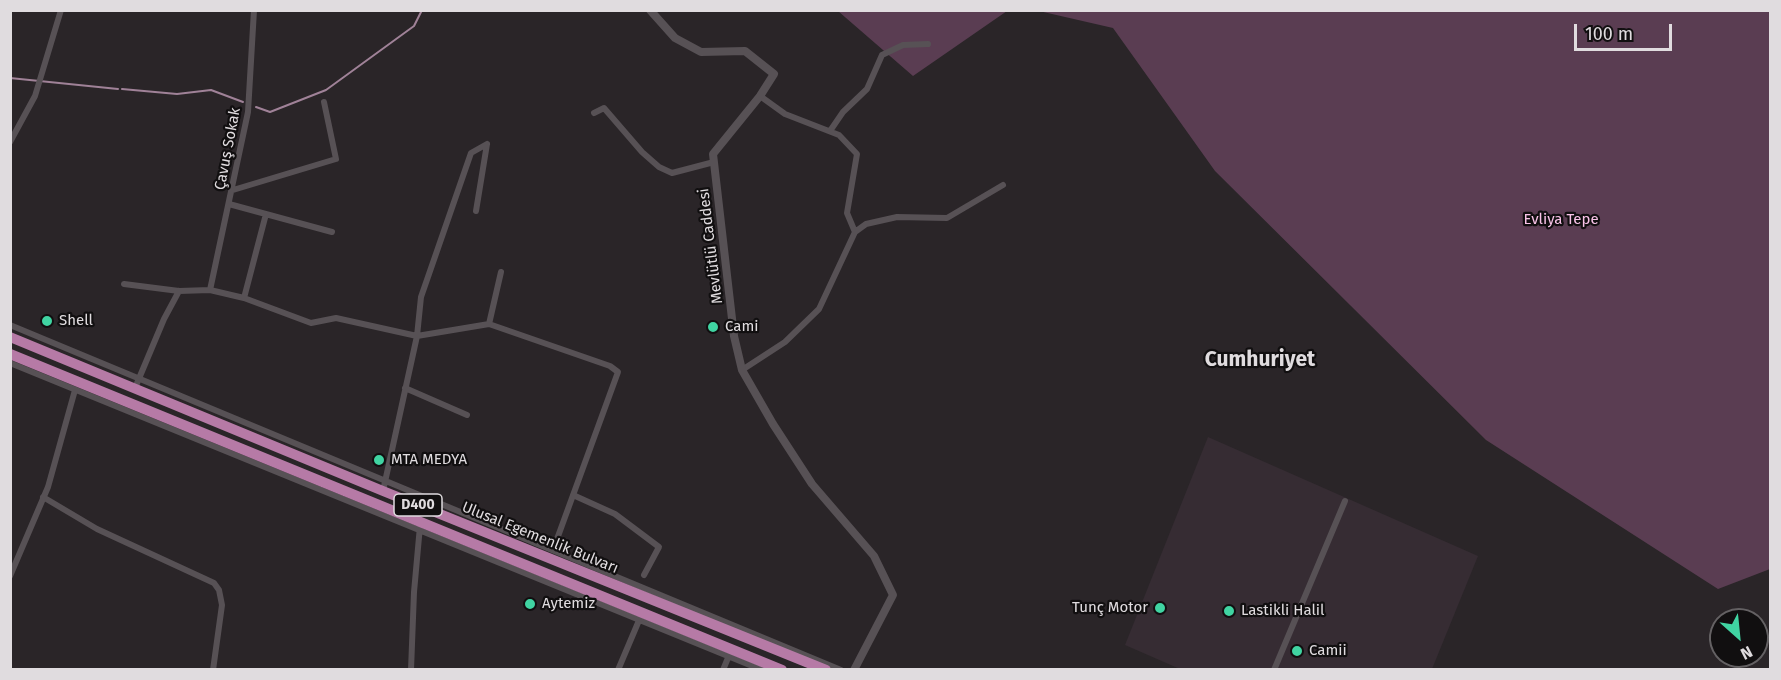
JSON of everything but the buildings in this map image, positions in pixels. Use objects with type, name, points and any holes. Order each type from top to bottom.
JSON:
[{"type":"highway","name":"Ulusal Egemenlik Bulvarı","points":[[10,337],[137,383],[826,669]]},
{"type":"highway","name":"Ulusal Egemenlik Bulvarı","points":[[10,354],[76,388],[377,505],[420,526],[730,653],[782,669]]},
{"type":"highway","points":[[377,505],[384,486]]},
{"type":"street","points":[[10,142],[35,96],[61,10]]},
{"type":"street","name":"Çavuş Sokak","points":[[210,290],[248,112],[254,10]]},
{"type":"street","points":[[594,113],[604,108],[642,152],[659,167],[672,173],[714,162],[713,154],[760,96],[774,74],[745,51],[701,52],[675,38],[650,10]]},
{"type":"street","points":[[830,131],[843,112],[867,89],[882,55],[903,45],[928,44]]},
{"type":"street","points":[[760,96],[785,114],[839,135],[857,154],[847,213],[855,232]]},
{"type":"street","points":[[233,190],[336,159],[324,102]]},
{"type":"street","points":[[476,211],[488,144],[471,153],[421,297],[417,336],[384,486],[553,550],[841,669]]},
{"type":"street","name":"Mevlütlü Caddesi","points":[[714,162],[734,336],[742,370],[773,424],[812,484],[874,556],[893,595],[854,669]]},
{"type":"street","points":[[742,370],[785,342],[819,309],[855,232],[866,224],[897,217],[947,218],[1002,185]]},
{"type":"street","points":[[229,204],[332,232]]},
{"type":"street","points":[[244,298],[266,214]]},
{"type":"street","points":[[489,324],[501,272]]},
{"type":"street","points":[[124,284],[179,291],[210,290],[244,298],[311,323],[336,318],[417,336],[489,324],[610,366],[618,372],[553,550]]},
{"type":"street","points":[[10,325],[137,383],[179,291]]},
{"type":"street","points":[[10,363],[420,526],[414,592],[411,669]]},
{"type":"street","points":[[10,576],[52,473],[76,388]]},
{"type":"street","points":[[405,388],[467,415]]},
{"type":"street","points":[[573,495],[615,514],[658,547],[644,576]]},
{"type":"street","points":[[43,497],[97,529],[214,583],[219,590],[222,605],[213,669]]},
{"type":"street","points":[[1274,669],[1345,501]]},
{"type":"street","points":[[618,669],[640,616]]},
{"type":"street","points":[[723,669],[730,653],[762,669]]},
{"type":"shaded area","points":[[1208,437],[1478,556],[1432,669],[1180,669],[1125,645]]},
{"type":"green space","points":[[838,11],[1007,11],[913,76]]},
{"type":"green space","name":"Evliya Tepe","points":[[1039,11],[1770,11],[1770,569],[1718,589],[1486,440],[1215,171],[1113,28]]},
{"type":"waterway","points":[[256,107],[270,112],[326,90],[414,26],[422,10]]},
{"type":"waterway","points":[[10,78],[118,89]]},
{"type":"waterway","points":[[122,89],[177,94],[211,90],[243,102]]},
{"type":"place","name":"Shell","points":[[47,321]]},
{"type":"place","name":"Cami","points":[[713,327]]},
{"type":"place","name":"MTA MEDYA","points":[[379,460]]},
{"type":"place","name":"Aytemiz","points":[[530,604]]},
{"type":"place","name":"Tunç Motor","points":[[1160,608]]},
{"type":"place","name":"Lastikli Halil","points":[[1229,611]]},
{"type":"place","name":"Camii","points":[[1297,651]]},
{"type":"district","name":"Cumhuriyet","points":[[1260,360]]}]
